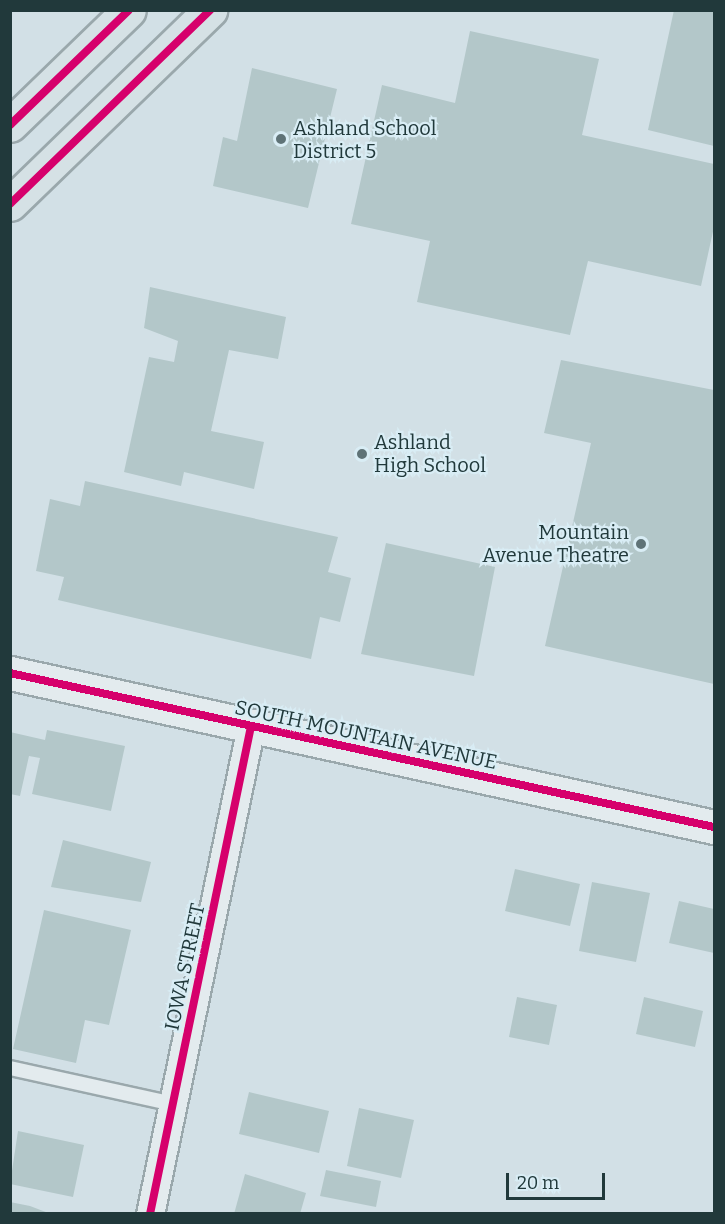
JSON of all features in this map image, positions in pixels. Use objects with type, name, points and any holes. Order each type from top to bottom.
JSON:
[{"type":"main road","points":[[10,125],[129,10]]},
{"type":"main road","points":[[10,204],[210,10]]},
{"type":"street","name":"SOUTH MOUNTAIN AVENUE","points":[[10,673],[251,728],[714,827]]},
{"type":"street","name":"IOWA STREET","points":[[150,1214],[251,728]]},
{"type":"lane","points":[[10,1068],[174,1104]]},
{"type":"building","points":[[674,10],[714,10],[714,146],[648,130]]},
{"type":"building","points":[[470,31],[599,59],[582,135],[714,164],[714,227],[701,286],[588,261],[570,335],[417,302],[430,241],[351,224],[382,85],[455,103]]},
{"type":"building","name":"Ashland School District 5","points":[[252,68],[337,89],[308,208],[213,186],[223,137],[237,141]]},
{"type":"building","points":[[150,287],[286,317],[278,359],[229,350],[211,431],[264,442],[254,489],[184,472],[181,486],[124,472],[149,357],[174,362],[178,341],[144,328]]},
{"type":"building","name":"Mountain Avenue Theatre","points":[[561,360],[714,390],[714,684],[545,646],[591,443],[544,433]]},
{"type":"building","points":[[85,481],[338,537],[328,572],[351,578],[340,622],[320,617],[311,659],[58,600],[64,577],[36,571],[50,499],[80,506]]},
{"type":"building","points":[[386,543],[495,567],[474,676],[361,654]]},
{"type":"building","points":[[47,730],[125,746],[111,811],[32,794],[40,758],[29,756],[20,796],[10,794],[10,732],[45,740]]},
{"type":"building","points":[[63,840],[151,862],[141,902],[51,887]]},
{"type":"building","points":[[515,869],[580,884],[570,926],[505,911]]},
{"type":"building","points":[[592,882],[650,893],[636,962],[579,951]]},
{"type":"building","points":[[679,901],[714,909],[714,953],[669,943]]},
{"type":"building","points":[[44,910],[131,930],[109,1025],[85,1020],[76,1063],[13,1049]]},
{"type":"building","points":[[517,997],[557,1005],[549,1045],[509,1037]]},
{"type":"building","points":[[644,997],[703,1011],[695,1047],[636,1034]]},
{"type":"building","points":[[249,1092],[329,1111],[319,1153],[239,1134]]},
{"type":"building","points":[[359,1108],[414,1120],[401,1178],[347,1166]]},
{"type":"building","points":[[18,1131],[84,1145],[73,1197],[10,1184]]},
{"type":"building","points":[[326,1170],[381,1181],[376,1207],[320,1196]]},
{"type":"building","points":[[245,1174],[306,1193],[300,1214],[234,1214]]},
{"type":"building","points":[[10,1202],[30,1206],[51,1214],[10,1214]]},
{"type":"cycle path","points":[[10,125],[129,10]]},
{"type":"cycle path","points":[[10,204],[210,10]]},
{"type":"cycle path","points":[[10,673],[714,827]]},
{"type":"cycle path","points":[[150,1214],[251,728]]},
{"type":"place","name":"Ashland School District 5","points":[[281,139]]},
{"type":"place","name":"Ashland High School","points":[[362,454]]},
{"type":"place","name":"Mountain Avenue Theatre","points":[[641,544]]}]
